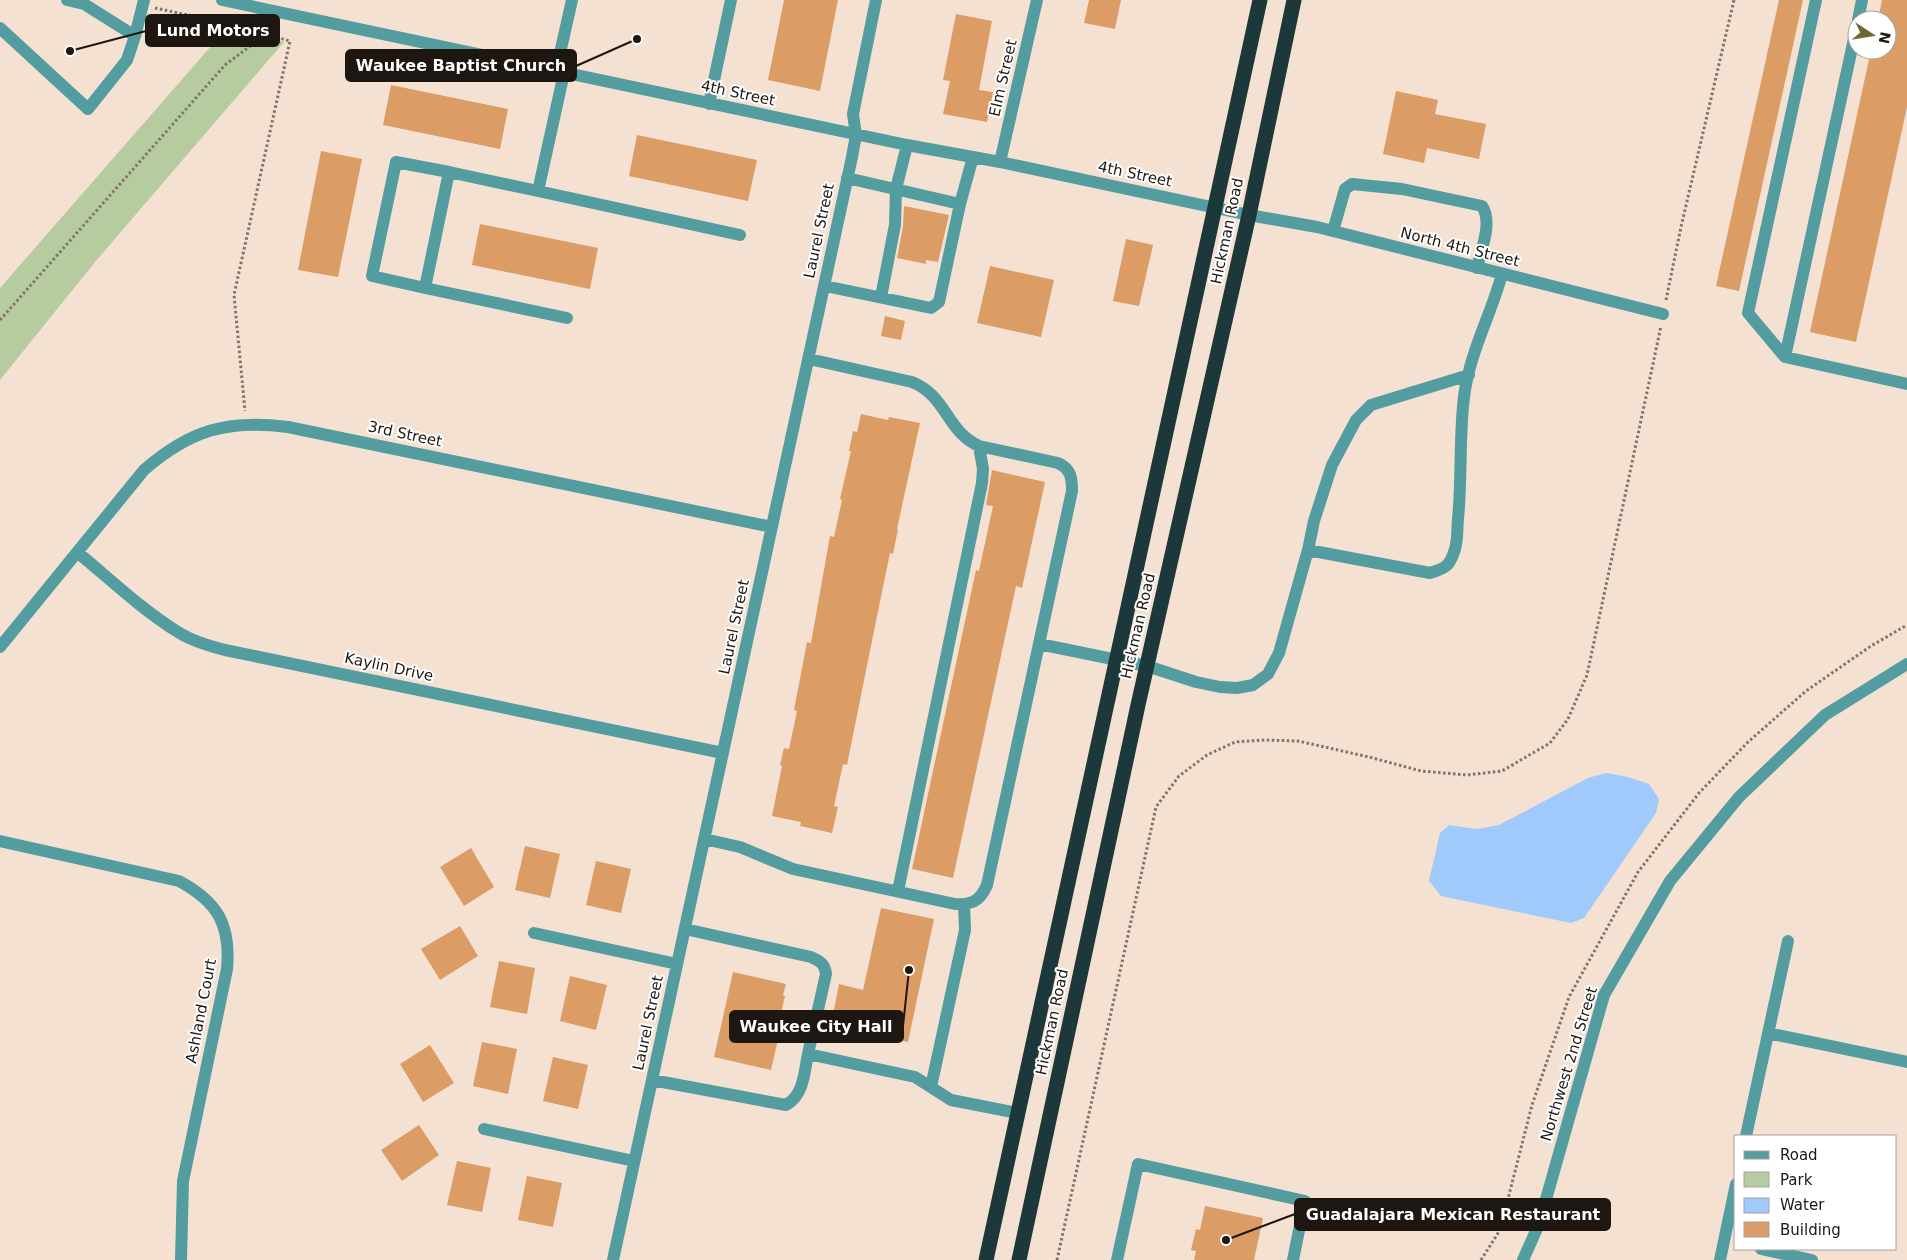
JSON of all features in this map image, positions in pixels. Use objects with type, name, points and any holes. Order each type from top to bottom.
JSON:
[{"type":"highway","name":"Hickman Road","points":[[986,1260],[1260,0]]},
{"type":"highway","name":"Hickman Road","points":[[1019,1260],[1147,666],[1294,0]]},
{"type":"street","points":[[66,0],[84,4],[135,36]]},
{"type":"street","points":[[0,28],[88,108],[127,60],[144,0]]},
{"type":"street","name":"4th Street","points":[[222,0],[856,135],[1000,162],[1248,215]]},
{"type":"street","points":[[538,191],[572,0]]},
{"type":"street","points":[[709,104],[731,0]]},
{"type":"street","name":"Laurel Street","points":[[613,1260],[825,286],[856,135],[853,114],[876,0]]},
{"type":"street","name":"Elm Street","points":[[1000,162],[1037,0]]},
{"type":"street","points":[[1816,0],[1748,313],[1785,357],[1907,384]]},
{"type":"street","points":[[1785,357],[1849,60]]},
{"type":"street","points":[[881,297],[895,225],[896,189],[907,145]]},
{"type":"street","points":[[825,286],[931,308],[939,302],[960,204],[973,158]]},
{"type":"street","points":[[567,318],[372,276],[396,162],[740,235]]},
{"type":"street","points":[[425,288],[449,172]]},
{"type":"street","points":[[847,178],[960,204]]},
{"type":"street","points":[[1333,231],[1345,189],[1352,184],[1402,189],[1482,206],[1485,210],[1486,226],[1477,268]]},
{"type":"street","name":"North 4th Street","points":[[1248,215],[1333,231],[1663,314]]},
{"type":"street","points":[[1308,550],[1430,573],[1443,569],[1450,563],[1456,547],[1464,396],[1480,336],[1497,294],[1502,274]]},
{"type":"street","points":[[704,839],[740,847],[794,869],[964,904],[975,901],[982,895],[987,885],[1072,491],[1070,472],[1065,466],[1058,463],[979,446],[969,442],[959,432],[941,404],[923,386],[809,359]]},
{"type":"street","points":[[1039,644],[1147,666],[1196,682],[1220,687],[1237,688],[1253,685],[1268,674],[1279,653],[1308,550],[1314,521],[1332,465],[1356,420],[1371,405],[1469,375]]},
{"type":"street","name":"3rd Street","points":[[0,647],[139,476],[164,453],[186,440],[209,430],[236,425],[262,424],[288,427],[772,527]]},
{"type":"street","points":[[898,891],[982,482],[983,470],[979,446]]},
{"type":"street","name":"Kaylin Drive","points":[[77,552],[160,620],[179,633],[201,644],[723,753]]},
{"type":"street","name":"Northwest 2nd Street","points":[[1523,1260],[1539,1224],[1604,995],[1670,881],[1739,797],[1825,715],[1907,664]]},
{"type":"street","name":"Ashland Court","points":[[0,841],[179,881],[197,890],[211,904],[222,920],[227,935],[229,952],[227,969],[183,1181],[181,1260]]},
{"type":"street","points":[[930,1087],[965,930],[964,904]]},
{"type":"street","points":[[652,1080],[786,1105],[794,1100],[799,1093],[826,974],[826,969],[822,963],[811,957],[685,929]]},
{"type":"street","points":[[534,933],[677,964]]},
{"type":"street","points":[[1746,1135],[1788,941]]},
{"type":"street","points":[[1768,1033],[1907,1062]]},
{"type":"street","points":[[808,1054],[915,1077],[951,1100],[1018,1113]]},
{"type":"street","points":[[484,1129],[634,1161]]},
{"type":"street","points":[[1117,1260],[1138,1164],[1305,1201],[1293,1260]]},
{"type":"street","points":[[1720,1260],[1730,1242],[1734,1203]]},
{"type":"street","points":[[1766,1250],[1812,1260]]},
{"type":"path","points":[[156,0],[155,8],[216,21],[290,41],[234,295],[246,424]]},
{"type":"path","points":[[1058,1260],[1156,807],[1179,776],[1207,755],[1235,742],[1264,740],[1298,741],[1421,771],[1467,775],[1502,771],[1550,743],[1568,719],[1587,675],[1681,226],[1734,0]]},
{"type":"path","points":[[0,320],[225,64],[265,35],[274,12]]},
{"type":"green space","points":[[226,29],[284,42],[95,262],[0,380],[0,288]]},
{"type":"water","points":[[1606,773],[1628,777],[1649,784],[1659,799],[1656,813],[1584,918],[1571,923],[1441,896],[1429,881],[1440,833],[1449,825],[1477,829],[1499,825],[1588,778]]},
{"type":"building","points":[[784,0],[838,0],[820,91],[768,80]]},
{"type":"building","points":[[1089,0],[1121,0],[1115,29],[1084,23]]},
{"type":"building","points":[[1779,0],[1803,0],[1739,291],[1716,286]]},
{"type":"building","points":[[1882,0],[1907,0],[1907,107],[1856,342],[1810,332],[1869,60],[1897,60],[1897,10],[1880,10]]},
{"type":"building","points":[[956,14],[992,21],[979,90],[993,92],[987,122],[943,114],[950,81],[943,80]]},
{"type":"building","points":[[391,85],[508,109],[500,149],[383,125]]},
{"type":"building","points":[[1396,91],[1438,100],[1435,114],[1486,124],[1479,159],[1427,148],[1424,163],[1383,154]]},
{"type":"building","points":[[637,135],[757,160],[748,201],[629,176]]},
{"type":"building","points":[[321,151],[362,159],[338,277],[298,270]]},
{"type":"building","points":[[904,206],[949,215],[938,262],[926,260],[926,264],[897,258],[903,226]]},
{"type":"building","points":[[480,224],[598,248],[590,289],[472,265]]},
{"type":"building","points":[[1126,239],[1153,245],[1139,306],[1113,301]]},
{"type":"building","points":[[990,266],[1054,280],[1041,337],[977,323]]},
{"type":"building","points":[[885,316],[905,321],[901,340],[881,336]]},
{"type":"building","points":[[861,414],[888,420],[889,417],[920,423],[893,554],[890,553],[847,765],[843,764],[834,806],[838,807],[832,833],[800,826],[801,822],[772,816],[784,748],[789,749],[797,711],[794,710],[807,642],[811,643],[830,536],[834,537],[842,500],[840,499],[851,451],[849,451],[853,431],[857,432]]},
{"type":"building","points":[[992,470],[1045,482],[1022,588],[1016,586],[953,878],[912,869],[976,570],[979,571],[993,506],[986,505]]},
{"type":"building","points":[[525,846],[560,854],[550,898],[515,890]]},
{"type":"building","points":[[471,848],[494,887],[464,906],[440,867]]},
{"type":"building","points":[[596,861],[631,869],[621,913],[586,905]]},
{"type":"building","points":[[881,908],[934,919],[908,1042],[831,1025],[839,984],[863,990]]},
{"type":"building","points":[[460,926],[478,956],[440,980],[421,949]]},
{"type":"building","points":[[499,961],[535,968],[527,1014],[490,1007]]},
{"type":"building","points":[[733,972],[786,984],[776,1034],[779,1035],[771,1070],[714,1057]]},
{"type":"building","points":[[570,976],[607,985],[596,1030],[560,1021]]},
{"type":"building","points":[[482,1042],[517,1049],[508,1094],[473,1086]]},
{"type":"building","points":[[430,1045],[454,1083],[423,1102],[400,1064]]},
{"type":"building","points":[[553,1057],[588,1065],[578,1109],[543,1101]]},
{"type":"building","points":[[419,1125],[439,1155],[402,1181],[381,1150]]},
{"type":"building","points":[[457,1161],[491,1168],[482,1212],[447,1205]]},
{"type":"building","points":[[527,1176],[562,1183],[553,1227],[518,1220]]},
{"type":"building","points":[[1205,1206],[1263,1218],[1254,1260],[1194,1260],[1196,1251],[1191,1250],[1196,1229],[1200,1230]]},
{"type":"place","name":"Waukee Baptist Church","points":[[637,39]]},
{"type":"place","name":"Lund Motors","points":[[70,51]]},
{"type":"place","name":"Waukee City Hall","points":[[909,970]]},
{"type":"place","name":"Guadalajara Mexican Restaurant","points":[[1226,1240]]}]
